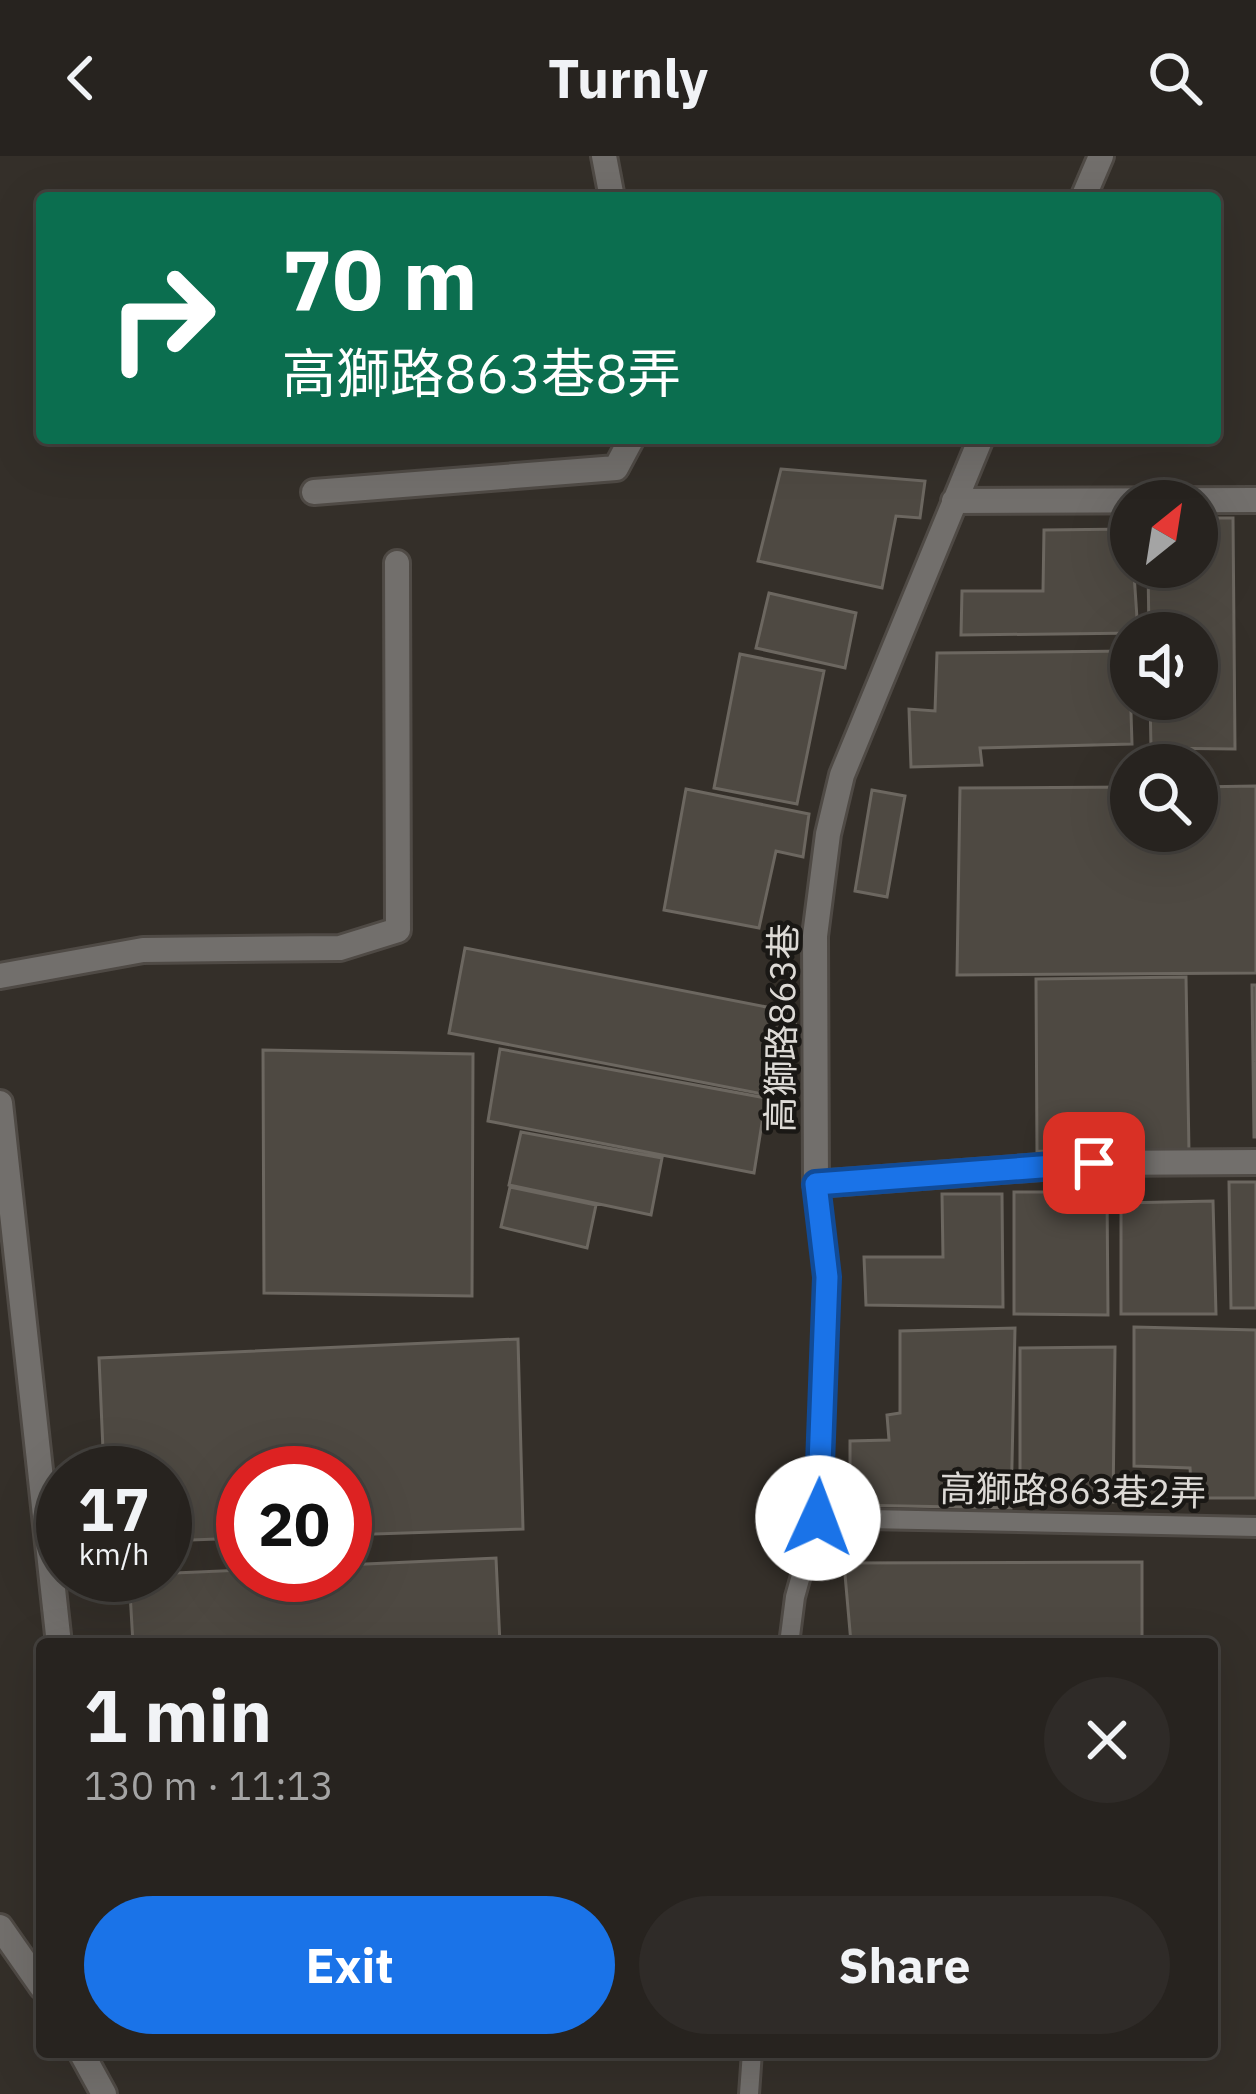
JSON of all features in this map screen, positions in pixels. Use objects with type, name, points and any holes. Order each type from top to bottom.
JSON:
[{"type":"street","points":[[604,156],[611,192]]},
{"type":"street","points":[[1086,192],[1101,156]]},
{"type":"street","points":[[314,492],[616,468],[629,444]]},
{"type":"street","name":"高獅路863巷","points":[[816,1184],[815,936],[827,834],[842,775],[978,444]]},
{"type":"street","points":[[954,500],[1256,500]]},
{"type":"street","points":[[0,976],[143,950],[340,948],[398,930],[397,563]]},
{"type":"street","points":[[0,1103],[58,1638]]},
{"type":"street","points":[[816,1184],[1094,1163],[1256,1162]]},
{"type":"street","points":[[0,1927],[36,1978]]},
{"type":"street","points":[[84,2058],[104,2094]]},
{"type":"lane","name":"高獅路863巷","points":[[790,1638],[795,1597],[818,1518],[827,1277],[816,1184]]},
{"type":"lane","name":"高獅路863巷2弄","points":[[818,1518],[1256,1527]]},
{"type":"lane","points":[[749,2094],[752,2058]]},
{"type":"building","points":[[781,469],[925,481],[920,518],[896,516],[882,588],[758,561]]},
{"type":"building","points":[[1218,518],[1233,518],[1235,749],[1218,749],[1218,744],[1151,744],[1150,720],[1218,720],[1218,612],[1149,612],[1148,588],[1218,588]]},
{"type":"building","points":[[1110,529],[1110,588],[1135,588],[1137,612],[1110,612],[1110,633],[961,635],[962,591],[1043,591],[1044,530]]},
{"type":"building","points":[[769,593],[856,613],[845,668],[756,648]]},
{"type":"building","points":[[1110,651],[1110,720],[1131,720],[1132,744],[980,748],[982,765],[911,767],[909,709],[935,711],[937,653]]},
{"type":"building","points":[[740,654],[824,671],[797,804],[714,788]]},
{"type":"building","points":[[1256,786],[1256,973],[957,975],[960,788],[1110,787],[1110,852],[1218,852],[1218,787]]},
{"type":"building","points":[[686,789],[809,814],[803,857],[776,851],[759,928],[664,910]]},
{"type":"building","points":[[872,790],[905,796],[887,897],[855,891]]},
{"type":"building","points":[[465,948],[797,1013],[783,1098],[449,1033]]},
{"type":"building","points":[[1186,977],[1189,1152],[1037,1151],[1036,979]]},
{"type":"building","points":[[1252,985],[1256,985],[1256,1137],[1254,1137]]},
{"type":"building","points":[[500,1049],[766,1098],[754,1173],[488,1121]]},
{"type":"building","points":[[263,1050],[473,1054],[472,1296],[264,1293]]},
{"type":"building","points":[[521,1132],[662,1158],[651,1215],[509,1185]]},
{"type":"building","points":[[1229,1182],[1256,1182],[1256,1308],[1231,1308]]},
{"type":"building","points":[[510,1187],[596,1205],[587,1248],[501,1227]]},
{"type":"building","points":[[1014,1192],[1107,1192],[1108,1315],[1014,1314]]},
{"type":"building","points":[[942,1194],[1002,1194],[1003,1307],[866,1305],[864,1257],[943,1257]]},
{"type":"building","points":[[1213,1201],[1216,1314],[1121,1314],[1121,1203]]},
{"type":"building","points":[[1134,1327],[1256,1330],[1256,1498],[1192,1498],[1190,1468],[1134,1466]]},
{"type":"building","points":[[1015,1328],[1011,1508],[850,1505],[850,1441],[889,1440],[887,1415],[900,1413],[900,1331]]},
{"type":"building","points":[[518,1339],[523,1529],[372,1534],[372,1446],[216,1446],[216,1539],[192,1540],[192,1446],[103,1446],[99,1358]]},
{"type":"building","points":[[1115,1347],[1113,1502],[1020,1501],[1020,1348]]},
{"type":"building","points":[[496,1558],[500,1638],[133,1638],[131,1602],[192,1602],[192,1572],[216,1571],[216,1602],[372,1602],[372,1564]]},
{"type":"building","points":[[1142,1562],[1142,1638],[851,1638],[844,1563]]},
{"type":"route","points":[[818,1518],[827,1277],[816,1184],[1094,1163]]}]
